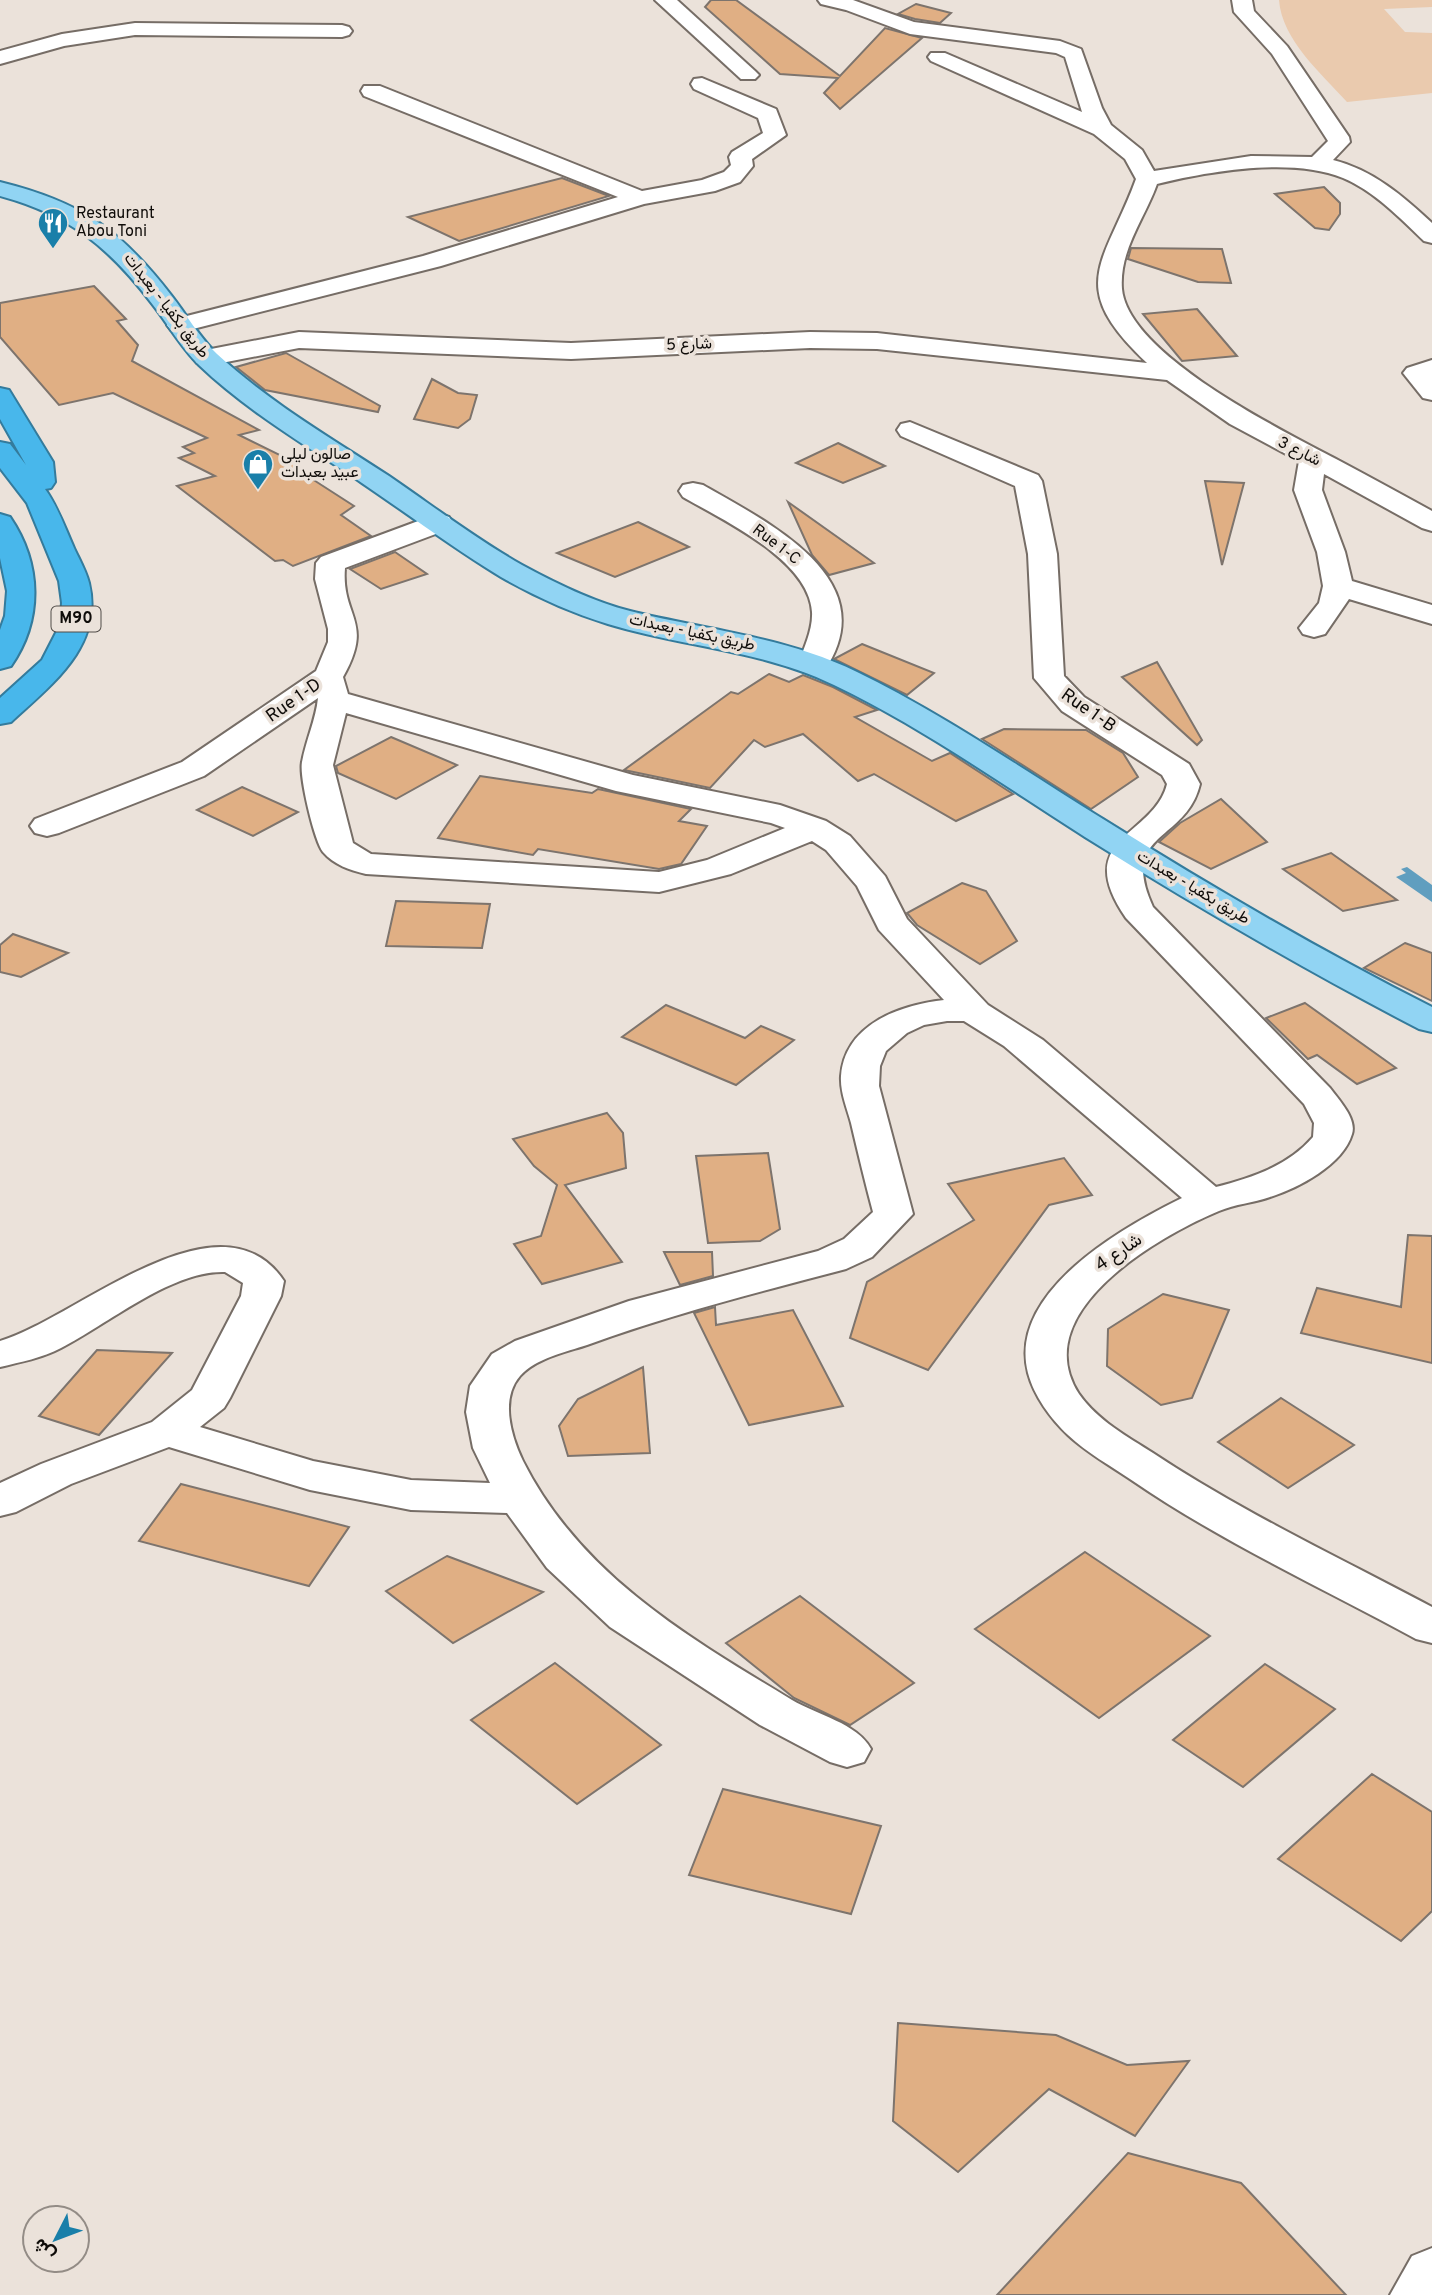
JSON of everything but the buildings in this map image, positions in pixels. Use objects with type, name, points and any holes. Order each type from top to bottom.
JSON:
[{"type":"highway","points":[[0,396],[39,462],[40,502]]},
{"type":"highway","name":"M90","points":[[0,450],[40,502],[74,581],[77,603],[75,625],[55,665],[0,715]]},
{"type":"highway","points":[[0,524],[9,541],[24,595],[18,628],[0,660]]},
{"type":"main road","name":"طريق بكفيا - بعبدات","points":[[0,189],[48,202],[74,213],[98,229],[126,253],[206,358],[275,413],[512,571],[584,606],[652,626],[743,643],[813,664],[907,711],[1129,850],[1336,972],[1432,1021]]},
{"type":"street","points":[[666,0],[748,75]]},
{"type":"street","points":[[828,0],[853,6],[910,28],[1060,47],[1074,53],[1091,108],[1102,129]]},
{"type":"street","points":[[1242,0],[1244,12],[1280,50],[1338,137],[1339,142],[1318,163]]},
{"type":"street","points":[[0,58],[62,40],[135,30],[342,31]]},
{"type":"street","points":[[938,57],[1102,129],[1134,155],[1147,179],[1226,165],[1318,163],[1350,172],[1388,194],[1432,236]]},
{"type":"street","points":[[180,325],[432,261],[640,198],[694,189],[732,177],[742,166],[740,157],[766,144],[775,135],[768,114],[702,84]]},
{"type":"street","points":[[372,91],[640,198]]},
{"type":"street","name":"شارع 3","points":[[1147,179],[1113,254],[1109,275],[1110,293],[1126,323],[1172,373],[1211,402],[1269,437],[1432,522]]},
{"type":"street","name":"شارع 5","points":[[206,358],[265,344],[299,340],[571,351],[810,340],[877,341],[1172,373]]},
{"type":"street","points":[[1432,368],[1416,373],[1432,392]]},
{"type":"street","name":"Rue 1-B","points":[[910,430],[1028,481],[1040,518],[1047,578],[1049,678],[1059,693],[1073,704],[1167,764],[1180,775],[1183,782],[1182,792],[1175,803],[1129,850]]},
{"type":"street","points":[[1313,458],[1308,490],[1331,552],[1338,586],[1333,604],[1314,628]]},
{"type":"street","name":"Rue 1-C","points":[[694,491],[767,535],[805,566],[820,587],[827,610],[824,632],[813,664]]},
{"type":"street","name":"Rue 1-D","points":[[47,826],[193,769],[331,689],[346,636],[328,575],[331,563],[439,523]]},
{"type":"street","points":[[1338,586],[1432,615]]},
{"type":"street","points":[[814,828],[724,867],[689,878],[659,882],[366,864],[351,858],[337,847],[320,785],[317,765],[331,689],[628,784],[780,815],[814,828],[838,843],[873,883],[891,923],[974,1012],[1028,1046],[1209,1201]]},
{"type":"street","name":"شارع 4","points":[[1129,850],[1125,866],[1126,885],[1138,911],[1317,1096],[1330,1114],[1335,1131],[1329,1144],[1297,1168],[1261,1188],[1209,1201],[1165,1223],[1111,1256],[1081,1281],[1053,1323],[1048,1340],[1047,1362],[1054,1389],[1071,1412],[1090,1430],[1157,1478],[1238,1527],[1432,1627]]},
{"type":"street","points":[[847,1749],[777,1713],[626,1616],[563,1557],[520,1499],[495,1448],[487,1412],[491,1386],[507,1364],[530,1350],[644,1310],[832,1260],[858,1248],[893,1214],[860,1086],[859,1069],[864,1053],[879,1035],[899,1022],[939,1011],[974,1012]]},
{"type":"street","points":[[0,1354],[43,1341],[188,1264],[217,1259],[251,1266],[264,1281],[261,1296],[209,1398],[167,1432],[56,1474],[0,1500]]},
{"type":"street","points":[[167,1432],[310,1475],[411,1496],[520,1499]]},
{"type":"street","points":[[1419,2295],[1432,2273]]},
{"type":"shaded area","points":[[1279,0],[1432,0],[1432,7],[1384,9],[1405,32],[1432,33],[1432,93],[1347,102],[1295,42],[1287,29]]},
{"type":"water","points":[[1407,867],[1432,885],[1432,902],[1396,877],[1406,873],[1401,869]]},
{"type":"place","name":"Restaurant Abou Toni","points":[[53,250]]},
{"type":"place","name":"صالون ليلى عبيد بعبدات","points":[[258,491]]}]
